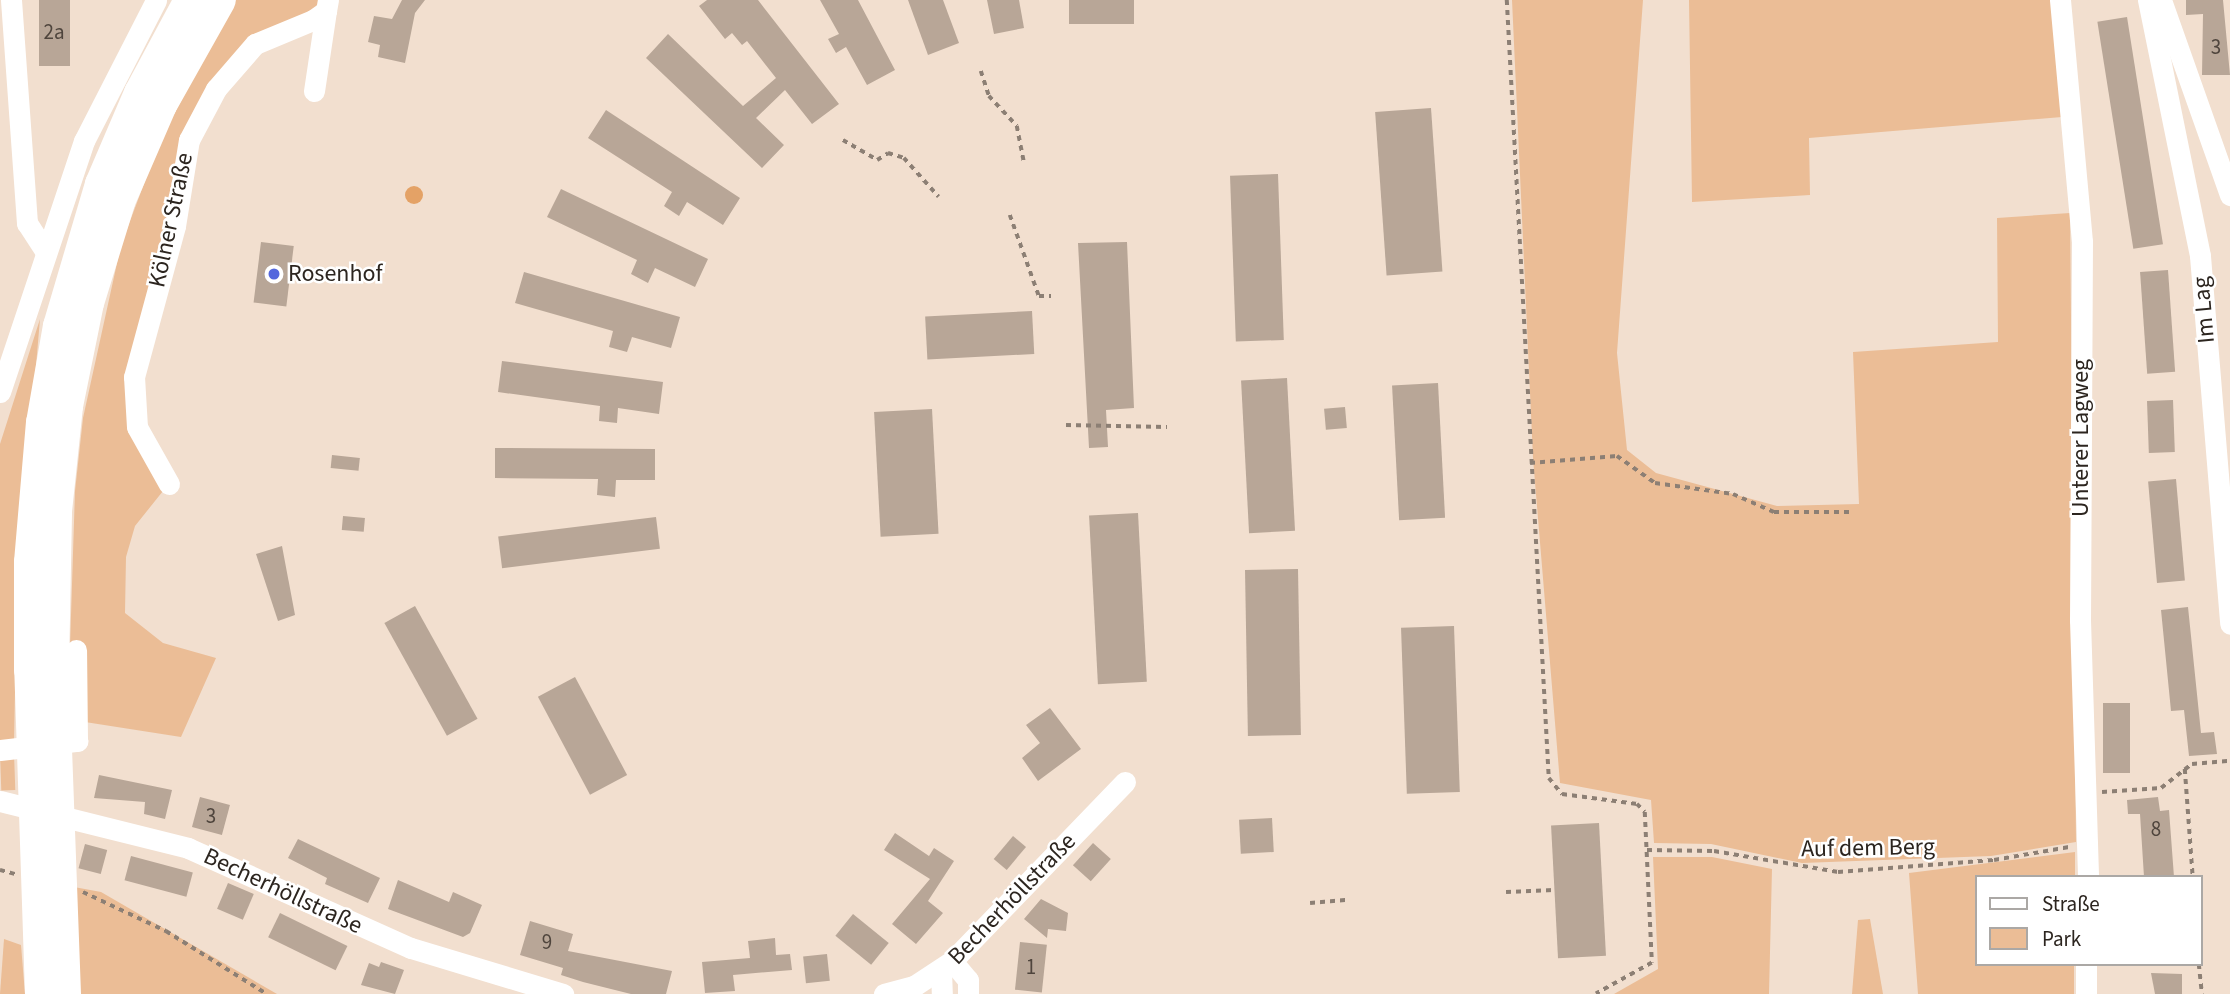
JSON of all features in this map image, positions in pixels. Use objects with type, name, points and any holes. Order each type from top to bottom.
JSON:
[{"type":"highway","points":[[65,994],[53,663],[37,472],[59,326],[119,138],[190,0]]},
{"type":"highway","points":[[41,994],[60,459],[88,303],[139,153],[220,0]]},
{"type":"street","points":[[11,0],[6,23],[27,223],[45,251]]},
{"type":"street","points":[[0,392],[84,141],[156,0]]},
{"type":"street","name":"Unterer Lagweg","points":[[2060,0],[2082,241],[2088,875]]},
{"type":"street","name":"Im Lag","points":[[2148,0],[2200,256],[2230,624]]},
{"type":"street","points":[[2161,0],[2230,195]]},
{"type":"street","name":"Kölner Straße","points":[[169,484],[147,456],[137,427],[134,377],[175,226],[189,140],[255,44],[327,6]]},
{"type":"street","name":"Kölner Straße","points":[[314,91],[327,6]]},
{"type":"street","points":[[0,750],[69,747],[76,741],[53,663]]},
{"type":"street","name":"Becherhöllstraße","points":[[884,994],[920,990],[1125,782]]},
{"type":"street","name":"Becherhöllstraße","points":[[0,801],[43,816],[188,848],[411,948],[563,994]]},
{"type":"street","points":[[942,994],[946,966],[968,980],[968,994]]},
{"type":"street","points":[[2086,966],[2086,994]]},
{"type":"path","points":[[1507,0],[1549,778],[1562,794],[1643,806],[1647,850],[1652,963],[1596,994]]},
{"type":"path","points":[[981,71],[989,96],[1017,126],[1024,162]]},
{"type":"path","points":[[842,140],[877,160],[888,153],[904,158],[939,197]]},
{"type":"path","points":[[1010,215],[1040,296],[1051,296]]},
{"type":"path","points":[[1066,425],[1167,426]]},
{"type":"path","points":[[1530,463],[1617,456],[1655,483],[1733,494],[1774,512],[1851,512]]},
{"type":"path","points":[[2086,793],[2161,788],[2185,769],[2230,761]]},
{"type":"path","points":[[2185,769],[2193,875]]},
{"type":"path","name":"Auf dem Berg","points":[[1647,850],[1714,851],[1838,872],[1994,860],[2089,844]]},
{"type":"path","points":[[0,870],[25,876]]},
{"type":"path","points":[[74,890],[122,907],[267,994]]},
{"type":"path","points":[[1506,892],[1554,890]]},
{"type":"path","points":[[1310,902],[1348,900]]},
{"type":"path","points":[[2199,966],[2202,994]]},
{"type":"green space","points":[[236,0],[321,0],[320,8],[211,86],[132,430],[163,491],[135,526],[126,557],[125,613],[163,643],[216,658],[181,737],[85,722],[68,708],[75,491],[83,418],[121,245],[162,136]]},
{"type":"green space","points":[[1512,0],[1643,0],[1617,353],[1627,450],[1656,473],[1777,506],[1859,504],[1853,352],[1998,342],[1997,218],[2070,213],[2076,842],[1991,856],[1802,863],[1711,844],[1654,843],[1651,800],[1560,783],[1533,458]]},
{"type":"green space","points":[[1689,0],[2054,0],[2062,117],[1809,138],[1810,195],[1692,202]]},
{"type":"green space","points":[[40,319],[17,588],[14,743],[0,744],[0,444]]},
{"type":"green space","points":[[0,753],[14,753],[15,790],[1,790]]},
{"type":"green space","points":[[2075,852],[2075,875],[1974,875],[1974,966],[2074,966],[2074,994],[1918,994],[1909,873]]},
{"type":"green space","points":[[1653,857],[1712,857],[1772,869],[1769,994],[1614,994],[1658,969]]},
{"type":"green space","points":[[74,887],[101,892],[277,994],[79,994]]},
{"type":"green space","points":[[1870,919],[1883,994],[1852,994],[1858,920]]},
{"type":"green space","points":[[4,939],[21,945],[25,994],[0,994]]},
{"type":"shaded area","points":[[410,186],[418,186],[423,195],[421,202],[410,204],[405,199],[405,191]]},
{"type":"building","points":[[39,0],[70,0],[70,66],[39,66]]},
{"type":"building","points":[[402,0],[425,0],[415,13],[405,63],[378,57],[380,45],[368,42],[374,16],[392,19]]},
{"type":"building","points":[[707,0],[758,0],[839,104],[812,124],[785,90],[756,118],[784,145],[762,168],[646,58],[668,34],[743,106],[776,78],[747,41],[742,45],[732,33],[725,39],[699,6]]},
{"type":"building","points":[[820,0],[858,0],[895,70],[867,85],[846,47],[836,53],[828,39],[839,34]]},
{"type":"building","points":[[908,0],[943,0],[959,43],[928,55]]},
{"type":"building","points":[[987,0],[1019,0],[1024,28],[994,34]]},
{"type":"building","points":[[1069,0],[1134,0],[1134,24],[1069,24]]},
{"type":"building","points":[[2186,0],[2223,0],[2230,75],[2202,75],[2203,14],[2186,15]]},
{"type":"building","points":[[2127,17],[2163,244],[2133,249],[2097,22]]},
{"type":"building","points":[[1431,108],[1442,272],[1387,276],[1375,112]]},
{"type":"building","points":[[606,110],[740,198],[723,225],[687,202],[679,216],[664,206],[672,192],[588,138]]},
{"type":"building","points":[[1278,174],[1284,340],[1236,342],[1230,176]]},
{"type":"building","points":[[561,189],[708,259],[695,287],[655,268],[648,283],[631,274],[637,260],[547,217]]},
{"type":"building","name":"Rosenhof","points":[[261,242],[294,246],[286,307],[254,303]]},
{"type":"building","points":[[1127,242],[1134,408],[1106,410],[1108,447],[1089,448],[1078,243]]},
{"type":"building","points":[[2168,270],[2175,372],[2147,374],[2140,272]]},
{"type":"building","points":[[524,272],[680,317],[671,348],[632,337],[627,352],[609,347],[613,331],[515,303]]},
{"type":"building","points":[[1032,311],[1034,354],[927,360],[925,317]]},
{"type":"building","points":[[502,361],[663,382],[659,414],[618,408],[617,423],[599,421],[600,406],[498,392]]},
{"type":"building","points":[[1287,378],[1295,531],[1249,533],[1241,380]]},
{"type":"building","points":[[1438,383],[1445,518],[1399,520],[1392,385]]},
{"type":"building","points":[[2173,400],[2175,452],[2149,453],[2147,401]]},
{"type":"building","points":[[1345,407],[1347,428],[1326,430],[1324,409]]},
{"type":"building","points":[[932,409],[939,534],[881,537],[874,412]]},
{"type":"building","points":[[495,448],[655,449],[655,480],[616,480],[615,497],[597,495],[598,479],[495,478]]},
{"type":"building","points":[[332,455],[360,458],[358,471],[331,468]]},
{"type":"building","points":[[2176,479],[2185,581],[2157,583],[2148,481]]},
{"type":"building","points":[[1138,513],[1147,682],[1098,684],[1089,516]]},
{"type":"building","points":[[343,516],[365,518],[364,532],[342,530]]},
{"type":"building","points":[[656,517],[660,549],[502,568],[498,536]]},
{"type":"building","points":[[282,546],[295,615],[278,621],[256,554]]},
{"type":"building","points":[[1298,569],[1301,735],[1248,736],[1245,570]]},
{"type":"building","points":[[415,606],[478,719],[447,736],[384,623]]},
{"type":"building","points":[[2188,607],[2201,733],[2214,732],[2217,754],[2189,756],[2184,710],[2171,711],[2161,610]]},
{"type":"building","points":[[1454,626],[1460,792],[1407,794],[1401,628]]},
{"type":"building","points":[[575,677],[627,775],[590,795],[538,697]]},
{"type":"building","points":[[2103,703],[2130,703],[2130,773],[2103,773]]},
{"type":"building","points":[[1050,708],[1081,749],[1038,781],[1022,758],[1040,743],[1026,725]]},
{"type":"building","points":[[99,775],[172,790],[165,819],[144,814],[145,802],[94,798]]},
{"type":"building","points":[[200,797],[230,805],[222,835],[192,827]]},
{"type":"building","points":[[2158,797],[2160,811],[2169,810],[2174,875],[2144,875],[2140,814],[2128,814],[2127,800]]},
{"type":"building","points":[[1272,818],[1274,852],[1241,854],[1239,820]]},
{"type":"building","points":[[1599,823],[1606,956],[1558,958],[1551,826]]},
{"type":"building","points":[[895,833],[929,856],[934,848],[954,861],[928,901],[943,913],[916,944],[892,924],[930,879],[884,850]]},
{"type":"building","points":[[1013,836],[1026,847],[1007,870],[994,859]]},
{"type":"building","points":[[298,839],[380,878],[368,903],[325,884],[327,878],[288,858]]},
{"type":"building","points":[[1093,843],[1111,859],[1091,881],[1073,865]]},
{"type":"building","points":[[85,844],[107,850],[101,874],[79,868]]},
{"type":"building","points":[[131,856],[193,873],[186,897],[125,880]]},
{"type":"building","points":[[398,880],[449,902],[453,892],[482,905],[470,933],[463,937],[388,909]]},
{"type":"building","points":[[228,883],[254,894],[243,920],[217,909]]},
{"type":"building","points":[[1041,899],[1068,913],[1066,931],[1048,929],[1047,938],[1024,919]]},
{"type":"building","points":[[280,913],[347,946],[336,970],[268,937]]},
{"type":"building","points":[[853,914],[889,943],[871,965],[835,936]]},
{"type":"building","points":[[530,921],[573,934],[568,951],[672,971],[666,994],[631,994],[583,982],[561,975],[563,968],[520,955]]},
{"type":"building","points":[[775,938],[776,955],[790,954],[792,970],[733,975],[735,991],[705,993],[702,962],[750,958],[748,941]]},
{"type":"building","points":[[1020,942],[1047,945],[1042,993],[1015,990]]},
{"type":"building","points":[[827,954],[830,981],[806,983],[803,957]]},
{"type":"building","points":[[381,962],[404,970],[395,994],[361,985],[369,963],[379,967]]},
{"type":"building","points":[[2151,973],[2182,974],[2182,994],[2155,994]]},
{"type":"place","name":"Rosenhof","points":[[274,274]]}]
